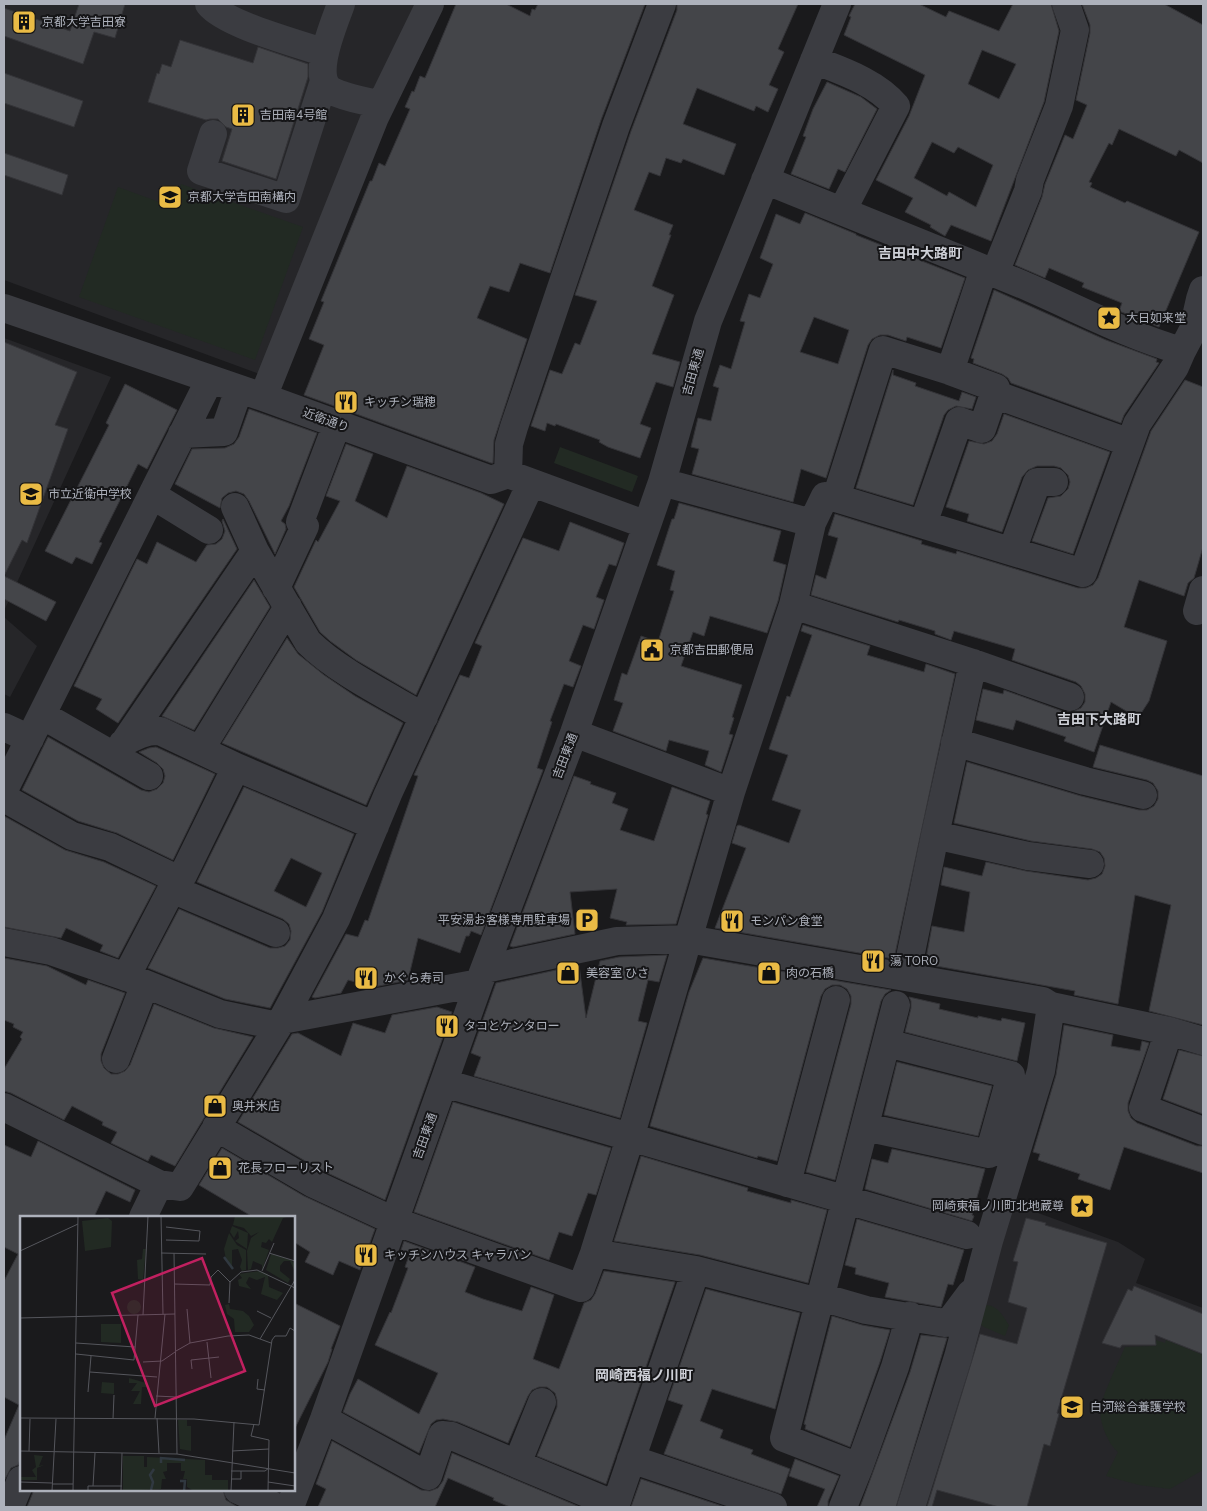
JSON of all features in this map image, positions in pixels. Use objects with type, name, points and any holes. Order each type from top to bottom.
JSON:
[{"type":"street","points":[[209,4],[219,13],[252,28],[325,53]]},
{"type":"street","points":[[213,134],[201,172],[286,199],[324,81],[322,67],[325,53],[341,4]]},
{"type":"street","points":[[182,434],[224,432],[251,393],[381,106],[430,4]]},
{"type":"street","points":[[4,1107],[159,1184],[180,1187],[280,1023],[336,919],[424,717],[520,478],[509,444],[616,126],[662,4]]},
{"type":"street","name":"吉田東通","points":[[290,1507],[324,1419],[482,976],[574,733],[662,482],[708,322],[836,4]]},
{"type":"street","points":[[950,371],[990,271],[1028,192],[1030,180],[1059,106],[1075,30],[1066,4]]},
{"type":"street","points":[[814,60],[855,78],[887,96],[896,106],[842,211]]},
{"type":"street","points":[[324,81],[331,90],[381,106]]},
{"type":"street","points":[[765,180],[990,271],[1152,343],[1193,332]]},
{"type":"street","points":[[216,1127],[312,1183],[394,1221],[581,1288],[630,1138],[731,792],[793,605],[812,523],[825,496],[1083,573],[1138,424],[1175,367],[1193,332],[1203,290]]},
{"type":"street","name":"近衛通り","points":[[4,308],[251,393],[491,480],[520,478],[647,525]]},
{"type":"street","points":[[836,498],[884,350],[996,388],[982,428],[959,421],[923,524]]},
{"type":"street","points":[[4,790],[210,379]]},
{"type":"street","points":[[994,394],[1130,443]]},
{"type":"street","points":[[200,750],[282,598],[305,526],[300,522],[337,424]]},
{"type":"street","points":[[662,482],[812,523]]},
{"type":"street","points":[[1012,551],[1036,482],[1054,482]]},
{"type":"street","points":[[152,495],[209,530]]},
{"type":"street","points":[[235,507],[255,551],[308,642],[317,651],[340,667],[424,717]]},
{"type":"street","points":[[119,750],[255,551]]},
{"type":"street","points":[[793,605],[973,663],[1070,697]]},
{"type":"street","points":[[906,977],[934,835],[973,663]]},
{"type":"street","points":[[42,715],[119,750],[149,776]]},
{"type":"street","points":[[4,727],[30,739]]},
{"type":"street","points":[[119,750],[131,738],[152,730],[160,731],[236,767],[375,826]]},
{"type":"street","points":[[574,733],[731,792]]},
{"type":"street","points":[[955,742],[1085,781],[1143,795]]},
{"type":"street","points":[[116,1059],[136,981],[174,884],[183,876],[236,767]]},
{"type":"street","points":[[4,798],[72,836],[110,847],[174,884],[276,933]]},
{"type":"street","points":[[934,835],[1028,856],[1090,864]]},
{"type":"street","points":[[4,942],[51,951],[136,981],[220,1014],[280,1023],[482,976],[617,941],[688,939],[1043,1001],[1051,1006],[1169,1031],[1203,1042]]},
{"type":"street","points":[[787,1183],[836,1000]]},
{"type":"street","points":[[859,1467],[784,1438],[896,1005]]},
{"type":"street","points":[[911,1507],[955,1366],[989,1241],[1041,1071],[1051,1006]]},
{"type":"street","points":[[1169,1031],[1143,1108],[1203,1131]]},
{"type":"street","points":[[865,1127],[989,1154],[1011,1075],[887,1042]]},
{"type":"street","points":[[444,1083],[967,1235]]},
{"type":"street","points":[[143,1216],[159,1184]]},
{"type":"street","points":[[594,1253],[696,1270],[866,1310],[946,1323],[950,1321],[978,1284]]},
{"type":"street","points":[[324,1419],[428,1476],[442,1435],[452,1436],[615,1506],[696,1270]]},
{"type":"street","points":[[842,1507],[859,1467],[895,1367],[910,1316]]},
{"type":"street","points":[[517,1464],[542,1402]]},
{"type":"street","points":[[631,1459],[774,1507]]},
{"type":"street","points":[[10,1507],[20,1482]]},
{"type":"street","points":[[240,1491],[276,1507]]},
{"type":"shaded area","name":"京都大学吉田南構内","points":[[4,4],[422,4],[265,376],[4,280]]},
{"type":"shaded area","points":[[181,184],[303,227],[255,360],[79,297],[118,187],[173,207]]},
{"type":"shaded area","name":"市立近衛中学校","points":[[4,338],[111,377],[4,611]]},
{"type":"shaded area","points":[[560,447],[638,476],[632,492],[554,463]]},
{"type":"shaded area","points":[[4,617],[37,646],[10,697],[4,694]]},
{"type":"shaded area","name":"白河総合養護学校","points":[[1002,1200],[1118,1242],[1145,1259],[1136,1283],[1203,1308],[1203,1507],[919,1507]]},
{"type":"shaded area","points":[[984,1305],[993,1306],[1009,1325],[1005,1336],[984,1327],[976,1321]]},
{"type":"shaded area","points":[[1156,1340],[1165,1343],[1166,1340],[1203,1355],[1203,1470],[1170,1489],[1139,1485],[1106,1476],[1118,1452],[1108,1439],[1101,1421],[1100,1410],[1103,1398],[1125,1347],[1156,1346]]},
{"type":"building","name":"京都大学吉田寮","points":[[79,4],[125,4],[115,38],[94,32],[83,64],[4,36],[4,8],[70,31]]},
{"type":"building","points":[[456,4],[506,4],[530,16],[532,9],[535,10],[538,4],[645,4],[601,120],[550,273],[520,263],[509,292],[490,286],[477,318],[527,339],[494,440],[493,463],[304,395],[324,345],[309,339],[324,302],[321,301],[370,181],[372,181],[379,163],[385,166],[410,109],[405,107],[412,91],[414,92],[420,76],[425,78]]},
{"type":"building","points":[[677,4],[798,4],[778,49],[784,52],[769,85],[778,89],[768,112],[756,106],[754,111],[697,88],[683,124],[736,144],[724,175],[683,159],[681,163],[666,158],[660,176],[649,172],[634,210],[673,225],[652,286],[674,295],[652,354],[680,362],[673,387],[656,382],[640,424],[651,428],[640,458],[608,447],[599,442],[600,440],[556,424],[555,426],[547,423],[545,431],[531,426],[550,370],[562,374],[575,343],[580,345],[597,301],[575,295],[631,131],[677,10]]},
{"type":"building","points":[[855,4],[919,4],[946,17],[949,11],[999,31],[1013,4],[1051,4],[1059,31],[1044,102],[991,241],[951,225],[945,236],[930,227],[931,225],[905,212],[913,198],[876,180],[909,116],[925,75],[844,35],[851,17],[849,16]],"holes":[[[982,50],[1016,64],[999,99],[968,84]],[[932,142],[954,153],[958,147],[993,165],[976,207],[949,192],[947,196],[914,178]]]},
{"type":"building","points":[[1082,4],[1164,4],[1203,25],[1203,163],[1179,150],[1176,156],[1119,129],[1112,145],[1109,143],[1089,182],[1092,183],[1090,187],[1125,203],[1127,201],[1199,232],[1159,327],[1119,311],[1122,303],[1082,287],[1084,283],[1049,268],[1045,278],[1015,265],[1065,135],[1073,139],[1087,105],[1076,100],[1090,33],[1090,25]]},
{"type":"building","name":"吉田南4号館","points":[[180,40],[253,63],[258,47],[308,64],[308,77],[276,179],[222,161],[232,129],[226,127],[218,119],[206,120],[148,102],[157,73],[159,74],[162,64],[171,67]]},
{"type":"building","points":[[4,73],[83,101],[74,127],[4,103]]},
{"type":"building","points":[[827,82],[861,97],[877,109],[845,172],[838,169],[829,189],[791,174],[806,137],[803,136],[813,109]]},
{"type":"building","points":[[4,153],[68,175],[62,195],[4,175]]},
{"type":"building","points":[[805,213],[965,278],[941,348],[907,337],[906,341],[888,335],[880,335],[872,339],[868,345],[826,478],[801,469],[793,502],[692,474],[699,449],[691,447],[698,418],[711,421],[719,388],[713,386],[720,365],[731,369],[745,322],[740,321],[749,294],[760,298],[773,264],[760,258],[776,214],[800,224]],"holes":[[[814,317],[849,330],[838,364],[800,352]]]},
{"type":"building","points":[[994,290],[1106,340],[1157,359],[1156,362],[1159,363],[1124,415],[1121,423],[1011,383],[1002,374],[973,363],[974,359],[971,358]]},
{"type":"building","name":"市立近衛中学校","points":[[4,342],[77,372],[55,425],[68,429],[27,543],[22,540],[4,576]]},
{"type":"building","points":[[893,370],[893,375],[916,383],[915,386],[959,401],[962,392],[976,397],[972,409],[956,406],[948,410],[944,415],[913,505],[856,488]]},
{"type":"building","points":[[1185,380],[1203,387],[1203,547],[1194,578],[1188,583],[1184,596],[1139,580],[1124,627],[1167,641],[1149,701],[1138,718],[1111,702],[1094,752],[1064,741],[1066,737],[1016,720],[1013,730],[976,720],[983,689],[1003,694],[1004,690],[1065,712],[1072,712],[1081,708],[1085,702],[1085,694],[1081,686],[1076,682],[1012,660],[1015,649],[954,631],[951,640],[935,634],[935,631],[899,620],[898,622],[811,595],[816,575],[826,579],[838,538],[828,535],[835,514],[922,541],[921,544],[956,554],[957,551],[1078,588],[1086,588],[1093,585],[1098,578],[1151,431]]},
{"type":"building","points":[[125,384],[177,410],[147,469],[138,464],[99,542],[102,543],[92,564],[76,557],[72,564],[45,551],[109,425],[106,423]]},
{"type":"building","points":[[249,409],[317,433],[289,506],[281,521],[285,524],[286,529],[275,554],[244,494],[236,491],[228,493],[222,498],[220,508],[175,484],[192,449],[225,448],[234,444],[239,437]]},
{"type":"building","points":[[1004,414],[1110,452],[1073,554],[1032,541],[1048,498],[1061,496],[1068,489],[1070,482],[1068,475],[1061,468],[1037,466],[1028,470],[1022,477],[1002,532],[967,521],[969,514],[946,507],[969,441],[984,444],[992,441],[997,434]]},
{"type":"building","points":[[346,444],[373,454],[355,501],[387,518],[407,466],[481,493],[504,504],[416,695],[356,660],[330,641],[320,632],[294,587],[316,540],[318,542],[340,501],[326,496]]},
{"type":"building","points":[[679,503],[781,531],[773,561],[786,565],[778,601],[767,633],[710,616],[704,636],[693,632],[681,666],[742,685],[732,717],[734,718],[729,734],[733,735],[721,772],[705,765],[709,751],[669,740],[666,751],[613,731],[623,703],[614,700],[622,673],[627,675],[641,636],[658,642],[674,591],[670,590],[675,571],[657,565]]},
{"type":"building","points":[[223,519],[237,549],[118,723],[96,709],[102,699],[74,686],[137,559],[147,564],[157,542],[196,562],[207,545],[216,544],[222,539],[225,531]]},
{"type":"building","points":[[570,522],[624,543],[616,566],[609,564],[596,597],[604,600],[594,629],[583,625],[569,661],[581,666],[573,687],[564,684],[550,721],[552,722],[537,768],[543,770],[481,935],[471,931],[469,936],[466,936],[460,953],[418,938],[408,980],[374,987],[348,980],[341,993],[312,997],[346,934],[358,937],[365,920],[368,921],[418,776],[414,775],[460,675],[469,678],[482,646],[475,643],[523,538],[559,551]]},
{"type":"building","points":[[4,576],[56,602],[46,621],[4,599]]},
{"type":"building","points":[[254,580],[270,607],[194,730],[162,716]]},
{"type":"building","points":[[803,625],[870,646],[867,655],[924,672],[926,664],[955,674],[894,959],[715,928],[746,848],[732,843],[737,826],[739,825],[789,843],[801,810],[772,800],[788,755],[769,749],[787,696],[790,697],[812,635],[801,631]]},
{"type":"building","points":[[287,638],[298,654],[324,675],[355,696],[403,723],[366,805],[222,743]]},
{"type":"building","points":[[48,737],[141,790],[149,792],[157,789],[163,783],[165,776],[163,769],[157,763],[139,752],[149,748],[156,747],[215,774],[173,860],[117,833],[78,821],[22,790]]},
{"type":"building","points":[[1100,745],[1203,776],[1203,1025],[1149,1011],[1171,905],[1135,895],[1118,1004],[1074,995],[1075,991],[925,964],[932,926],[964,932],[970,892],[941,885],[944,867],[982,876],[986,862],[1026,871],[1088,880],[1102,874],[1105,866],[1104,858],[1100,852],[1092,849],[1031,841],[954,823],[967,762],[1081,796],[1139,810],[1147,810],[1154,806],[1158,799],[1158,791],[1153,783],[1093,767]]},
{"type":"building","points":[[574,776],[616,793],[612,803],[628,809],[620,830],[654,841],[672,787],[710,801],[706,814],[708,815],[676,924],[626,925],[627,922],[610,918],[617,889],[570,892],[575,934],[513,947],[510,946]]},
{"type":"building","points":[[244,787],[354,834],[322,912],[270,1008],[225,999],[148,968],[179,909],[270,948],[285,946],[290,940],[291,931],[289,924],[283,919],[197,882]],"holes":[[[291,858],[322,873],[306,907],[274,891]]]},
{"type":"building","points":[[4,816],[65,850],[104,862],[156,886],[118,958],[100,951],[103,945],[66,928],[61,938],[4,927]]},
{"type":"building","points":[[667,955],[659,982],[648,980],[638,1021],[647,1023],[620,1118],[474,1076],[481,1057],[471,1053],[496,983],[579,965],[586,1018],[600,961],[619,957]]},
{"type":"building","points":[[4,958],[47,966],[86,985],[88,980],[125,993],[101,1054],[104,1068],[111,1074],[125,1071],[130,1065],[154,1004],[214,1028],[253,1037],[175,1166],[151,1155],[148,1161],[111,1143],[117,1132],[102,1125],[103,1122],[72,1106],[64,1120],[4,1091],[4,1069],[22,1039],[20,1037],[23,1032],[13,1027],[14,1024],[4,1020]]},
{"type":"building","points":[[703,958],[891,990],[885,994],[881,1001],[835,1180],[806,1172],[851,1004],[851,996],[847,989],[840,985],[832,985],[825,989],[821,996],[777,1161],[758,1156],[757,1158],[650,1126],[689,992]]},
{"type":"building","points":[[909,997],[940,1004],[939,1009],[978,1018],[978,1016],[1001,1021],[1002,1018],[1025,1023],[1017,1061],[905,1032],[911,1008]]},
{"type":"building","points":[[437,1007],[452,1012],[385,1200],[319,1169],[238,1122],[292,1034],[298,1033],[341,1056],[353,1023],[385,1033],[392,1015]]},
{"type":"building","points":[[1064,1025],[1113,1035],[1111,1046],[1140,1051],[1142,1041],[1149,1043],[1128,1103],[1128,1111],[1131,1118],[1137,1123],[1197,1146],[1203,1146],[1203,1173],[1124,1147],[1110,1190],[1078,1179],[1080,1174],[1038,1160],[1040,1154],[1033,1152],[1056,1075]]},
{"type":"building","points":[[1179,1050],[1203,1056],[1203,1114],[1163,1099]]},
{"type":"building","points":[[897,1062],[992,1086],[978,1136],[884,1115]]},
{"type":"building","points":[[453,1102],[611,1148],[596,1195],[588,1193],[572,1236],[559,1232],[549,1260],[414,1212]]},
{"type":"building","points":[[38,1141],[135,1190],[130,1202],[106,1191],[94,1216],[20,1216],[20,1460],[18,1465],[11,1468],[4,1481],[4,1440],[19,1405],[4,1397],[4,1281],[18,1254],[4,1247],[4,1145],[31,1157]]},
{"type":"building","points":[[222,1148],[304,1196],[375,1229],[360,1270],[339,1261],[333,1275],[305,1262],[310,1252],[295,1243],[295,1216],[251,1216],[199,1185]]},
{"type":"building","points":[[892,1149],[985,1169],[972,1221],[865,1189],[872,1159],[888,1163]]},
{"type":"building","points":[[641,1156],[748,1188],[747,1191],[791,1203],[791,1200],[827,1210],[808,1283],[700,1255],[614,1241]]},
{"type":"building","points":[[1026,1218],[1107,1243],[1057,1413],[1059,1414],[1050,1446],[1044,1444],[1027,1507],[999,1507],[937,1490],[932,1507],[927,1507],[980,1334],[1017,1344],[1027,1308],[1008,1302],[1018,1262],[1013,1261]]},
{"type":"building","points":[[857,1219],[964,1250],[953,1285],[948,1284],[941,1307],[885,1297],[889,1283],[855,1274],[856,1268],[845,1265]]},
{"type":"building","points":[[404,1241],[475,1267],[465,1292],[483,1299],[522,1311],[531,1287],[554,1295],[533,1359],[559,1369],[584,1303],[591,1300],[595,1294],[604,1271],[675,1282],[606,1484],[537,1456],[557,1407],[555,1393],[547,1387],[539,1387],[532,1390],[508,1443],[458,1422],[443,1419],[436,1420],[431,1424],[419,1453],[343,1412],[358,1379],[419,1414],[438,1373],[375,1345],[391,1313],[408,1268],[405,1267],[410,1253],[401,1250]]},
{"type":"building","points":[[1134,1286],[1203,1314],[1203,1354],[1155,1335],[1156,1345],[1122,1345],[1120,1348],[1102,1343],[1128,1289],[1132,1291]]},
{"type":"building","points":[[706,1289],[800,1313],[775,1409],[712,1389],[700,1421],[723,1430],[720,1438],[753,1450],[751,1454],[790,1469],[781,1494],[664,1454],[683,1405],[668,1400]]},
{"type":"building","points":[[295,1304],[340,1326],[328,1362],[295,1428]]},
{"type":"building","points":[[832,1316],[862,1325],[890,1330],[850,1447],[805,1429],[806,1425],[804,1424]]},
{"type":"building","points":[[921,1335],[947,1338],[896,1507],[860,1507],[910,1372]]},
{"type":"building","points":[[332,1441],[421,1490],[430,1491],[438,1488],[443,1481],[452,1453],[580,1507],[510,1507],[448,1478],[435,1507],[318,1507],[326,1489],[316,1484]]},
{"type":"building","points":[[795,1459],[839,1476],[828,1501],[828,1507],[817,1507],[825,1489],[789,1476]]},
{"type":"building","points":[[641,1479],[725,1507],[631,1507]]},
{"type":"building","points":[[34,1491],[223,1491],[226,1500],[238,1507],[27,1507]]},
{"type":"place","name":"京都大学吉田寮","points":[[24,22]]},
{"type":"place","name":"吉田南4号館","points":[[243,115]]},
{"type":"place","name":"京都大学吉田南構内","points":[[170,197]]},
{"type":"place","name":"大日如来堂","points":[[1109,318]]},
{"type":"place","name":"キッチン瑞穂","points":[[346,402]]},
{"type":"place","name":"市立近衛中学校","points":[[31,494]]},
{"type":"place","name":"京都吉田郵便局","points":[[652,650]]},
{"type":"place","name":"平安湯お客様専用駐車場","points":[[587,920]]},
{"type":"place","name":"モンパン食堂","points":[[732,921]]},
{"type":"place","name":"蕩 TORO","points":[[873,961]]},
{"type":"place","name":"美容室 ひさ","points":[[568,973]]},
{"type":"place","name":"肉の石橋","points":[[769,973]]},
{"type":"place","name":"かぐら寿司","points":[[366,978]]},
{"type":"place","name":"タコとケンタロー","points":[[447,1026]]},
{"type":"place","name":"奥井米店","points":[[215,1106]]},
{"type":"place","name":"花長フローリスト","points":[[220,1168]]},
{"type":"place","name":"岡崎東福ノ川町北地蔵尊","points":[[1082,1206]]},
{"type":"place","name":"キッチンハウス キャラバン","points":[[366,1255]]},
{"type":"place","name":"白河総合養護学校","points":[[1072,1407]]},
{"type":"district","name":"吉田中大路町","points":[[920,253]]},
{"type":"district","name":"吉田下大路町","points":[[1099,719]]},
{"type":"district","name":"岡崎西福ノ川町","points":[[644,1375]]}]
